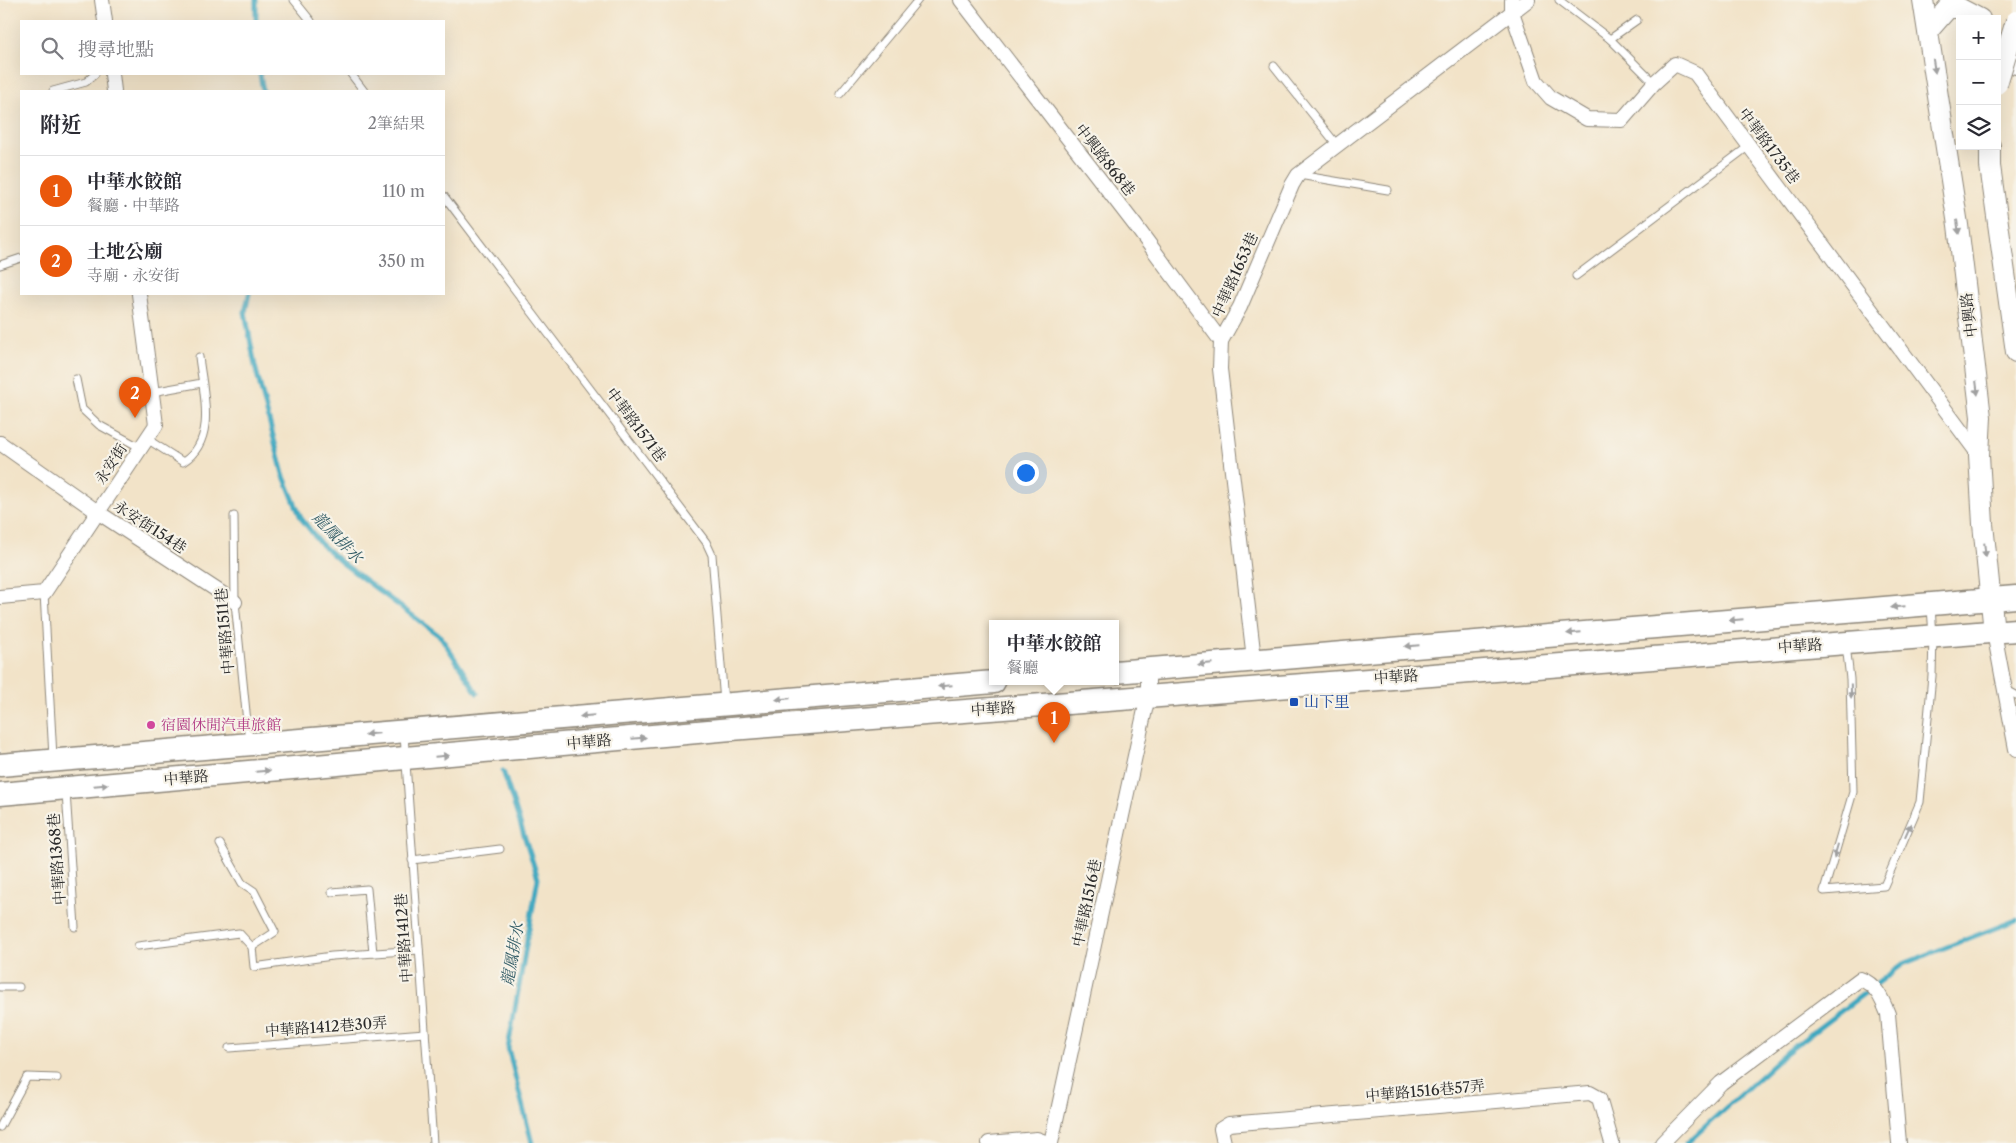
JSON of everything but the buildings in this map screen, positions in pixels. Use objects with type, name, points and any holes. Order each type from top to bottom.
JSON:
[{"type":"main road","name":"中華路","points":[[1119,672],[2016,597]]},
{"type":"main road","name":"中華路","points":[[0,794],[731,729],[2016,630]]},
{"type":"main road","points":[[1254,659],[1257,687]]},
{"type":"main road","name":"中華路","points":[[0,765],[989,682]]},
{"type":"street","points":[[102,0],[105,20]]},
{"type":"street","name":"中興路868巷","points":[[961,0],[1135,225],[1221,341]]},
{"type":"street","name":"中華路1653巷","points":[[1254,659],[1220,370],[1221,341],[1240,307],[1298,175],[1512,6],[1528,0]]},
{"type":"street","name":"中興路","points":[[1924,0],[1958,225],[1979,398],[1981,417],[1979,455],[1989,600],[1994,632]]},
{"type":"street","points":[[1975,0],[1979,15]]},
{"type":"street","name":"中華路1735巷","points":[[1512,6],[1536,81],[1551,98],[1587,119],[1622,120],[1654,82],[1674,64],[1695,73],[1979,455]]},
{"type":"street","points":[[1928,31],[1948,8],[1959,8],[1972,15]]},
{"type":"street","points":[[2001,71],[2016,21]]},
{"type":"street","points":[[2001,47],[2016,64]]},
{"type":"street","points":[[112,75],[114,90]]},
{"type":"street","points":[[1990,150],[1991,175],[2016,352]]},
{"type":"street","name":"永安街","points":[[44,593],[156,425],[140,295]]},
{"type":"street","name":"永安街154巷","points":[[0,443],[99,513],[235,602]]},
{"type":"street","points":[[0,598],[44,593]]},
{"type":"street","points":[[1994,632],[2010,692],[2016,750]]},
{"type":"street","name":"中華路1516巷","points":[[1049,1143],[1148,696],[1148,669]]},
{"type":"street","points":[[1662,1143],[1721,1082],[1860,979],[1867,981],[1881,996],[1888,1014],[1899,1143]]},
{"type":"street","name":"中華路1516巷57弄","points":[[1224,1143],[1222,1129],[1229,1124],[1590,1093],[1599,1098],[1612,1143]]},
{"type":"street","points":[[989,1143],[1037,1139],[1049,1143]]},
{"type":"lane","points":[[294,0],[310,20]]},
{"type":"lane","points":[[840,94],[918,0]]},
{"type":"lane","points":[[1559,0],[1610,39],[1654,82]]},
{"type":"lane","points":[[1610,39],[1637,20]]},
{"type":"lane","points":[[1274,66],[1337,145]]},
{"type":"lane","points":[[57,90],[86,82],[94,75]]},
{"type":"lane","points":[[352,75],[363,90]]},
{"type":"lane","points":[[1576,276],[1749,146]]},
{"type":"lane","points":[[1298,175],[1388,190]]},
{"type":"lane","name":"中華路1571巷","points":[[445,197],[706,542],[712,555],[724,704]]},
{"type":"lane","points":[[0,265],[20,258]]},
{"type":"lane","points":[[76,379],[82,409],[99,425],[144,443],[183,462],[194,455],[206,429],[199,357]]},
{"type":"lane","points":[[152,392],[202,383]]},
{"type":"lane","name":"中華路1511巷","points":[[234,516],[235,602],[249,745]]},
{"type":"lane","points":[[44,593],[53,760]]},
{"type":"lane","points":[[1846,643],[1850,679],[1853,792],[1824,892],[1884,886],[1920,802],[1933,636],[1931,604]]},
{"type":"lane","name":"中華路1412巷","points":[[404,732],[433,1143]]},
{"type":"lane","name":"中華路1368巷","points":[[65,789],[75,926]]},
{"type":"lane","points":[[220,844],[242,883],[254,891],[275,932],[252,947]]},
{"type":"lane","points":[[412,860],[500,849]]},
{"type":"lane","points":[[332,892],[367,889],[373,953]]},
{"type":"lane","points":[[138,946],[239,933],[252,947],[254,967],[373,953],[419,950]]},
{"type":"lane","points":[[0,987],[18,986]]},
{"type":"lane","name":"中華路1412巷30弄","points":[[229,1048],[425,1033]]},
{"type":"lane","points":[[0,1128],[27,1077],[57,1078]]},
{"type":"waterway","name":"龍鳳排水","points":[[256,0],[256,20]]},
{"type":"waterway","name":"龍鳳排水","points":[[260,75],[263,90]]},
{"type":"waterway","name":"龍鳳排水","points":[[249,295],[245,312],[255,366],[283,474],[301,518],[320,543],[341,562],[441,637],[477,693]]},
{"type":"waterway","name":"龍鳳排水","points":[[503,771],[538,878],[508,1048],[532,1143]]},
{"type":"waterway","points":[[1687,1143],[1787,1052],[1903,964],[2016,920]]},
{"type":"place","name":"土地公廟","points":[[135,418]]},
{"type":"place","name":"山下里","points":[[1294,702]]},
{"type":"place","name":"宿園休閒汽車旅館","points":[[151,725]]},
{"type":"place","name":"中華水餃館","points":[[1054,743]]}]
